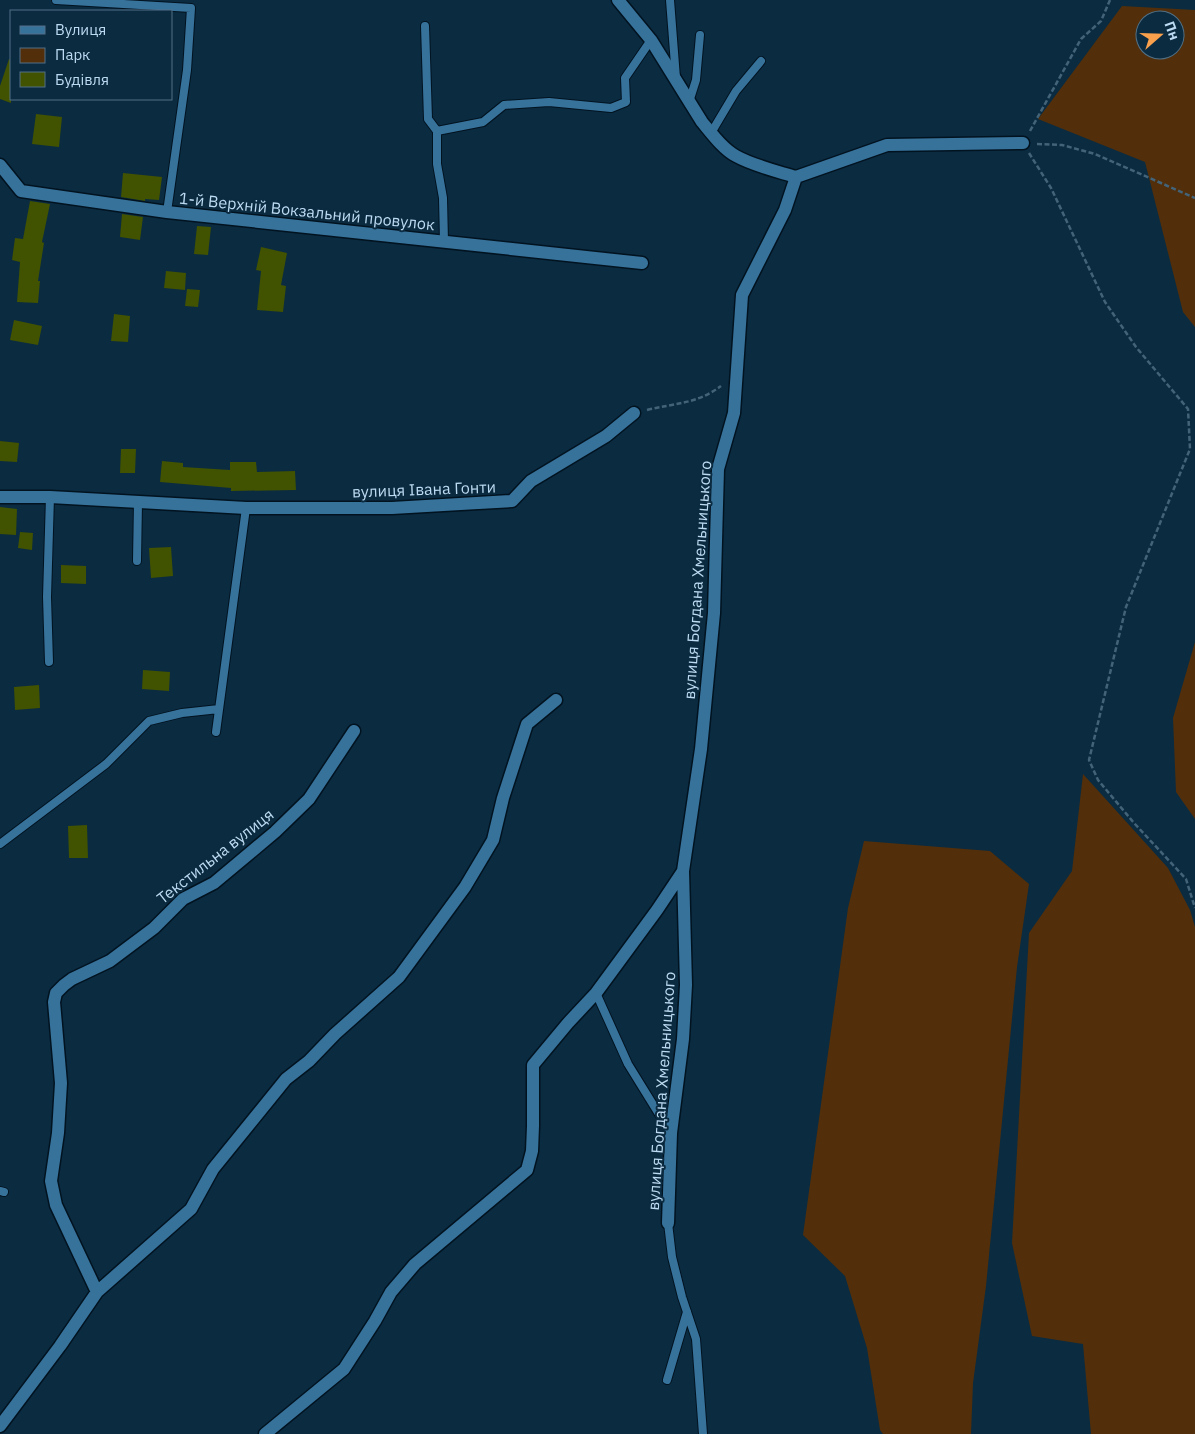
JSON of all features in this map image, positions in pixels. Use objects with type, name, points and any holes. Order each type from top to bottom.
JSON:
[{"type":"street","points":[[618,0],[651,40],[711,133],[735,155],[761,166],[796,177],[887,145],[1023,143]]},
{"type":"street","name":"1-й Верхній Вокзальний провулок","points":[[0,165],[21,191],[167,212],[642,263]]},
{"type":"street","name":"вулиця Богдана Хмельницького","points":[[668,1223],[671,1133],[683,1039],[686,985],[683,871],[701,749],[714,613],[718,468],[734,413],[742,295],[785,210],[796,177]]},
{"type":"street","name":"вулиця Івана Гонти","points":[[0,497],[50,497],[246,508],[392,508],[512,501],[531,481],[606,436],[634,413]]},
{"type":"street","points":[[0,1426],[60,1346],[97,1292],[191,1209],[213,1169],[286,1079],[309,1061],[335,1034],[399,976],[465,886],[493,840],[503,798],[527,724],[556,700]]},
{"type":"street","name":"Текстильна вулиця","points":[[97,1292],[56,1205],[51,1181],[58,1133],[61,1083],[54,1002],[56,992],[72,979],[110,961],[154,928],[183,899],[214,883],[275,832],[309,799],[354,731]]},
{"type":"street","name":"вулиця Богдана Хмельницького","points":[[265,1434],[344,1370],[391,1292],[415,1264],[527,1170],[532,1151],[533,1065],[596,993],[683,871]]},
{"type":"lane","name":"1-й Верхній Вокзальний провулок","points":[[56,0],[190,8],[187,70],[167,212]]},
{"type":"lane","points":[[670,0],[676,79]]},
{"type":"lane","name":"1-й Верхній Вокзальний провулок","points":[[426,26],[428,119],[436,131],[443,198],[444,242]]},
{"type":"lane","points":[[690,102],[696,80],[700,35]]},
{"type":"lane","points":[[436,131],[483,122],[504,104],[549,102],[611,108],[626,102],[625,78],[651,40]]},
{"type":"lane","points":[[711,133],[736,91],[761,61]]},
{"type":"lane","points":[[49,662],[46,597],[50,497]]},
{"type":"lane","points":[[136,560],[138,502]]},
{"type":"lane","points":[[216,732],[246,508]]},
{"type":"lane","points":[[0,844],[106,764],[149,721],[182,713],[219,709]]},
{"type":"lane","points":[[596,993],[628,1064],[671,1133]]},
{"type":"lane","points":[[668,1223],[672,1257],[696,1339],[703,1434]]},
{"type":"lane","points":[[667,1380],[687,1312]]},
{"type":"path","points":[[1023,143],[1081,39],[1101,21],[1110,0]]},
{"type":"path","points":[[1023,143],[1062,145],[1095,154],[1195,198]]},
{"type":"path","points":[[1023,143],[1051,188],[1105,302],[1136,347],[1188,409],[1190,449],[1126,607],[1089,760],[1098,780],[1134,823],[1186,879],[1195,908]]},
{"type":"path","points":[[634,413],[693,401],[711,394],[737,375]]},
{"type":"green space","points":[[1122,6],[1195,10],[1195,327],[1183,312],[1145,162],[1038,119]]},
{"type":"green space","points":[[1195,642],[1195,819],[1176,792],[1173,718]]},
{"type":"green space","points":[[1083,774],[1168,868],[1190,910],[1195,927],[1195,1434],[1091,1434],[1083,1344],[1032,1336],[1012,1243],[1029,933],[1072,871]]},
{"type":"green space","points":[[864,841],[990,851],[1029,884],[1017,967],[986,1286],[973,1383],[971,1434],[883,1434],[880,1430],[867,1348],[845,1276],[803,1235],[848,908]]},
{"type":"building","points":[[9,59],[11,103],[0,99],[0,86]]},
{"type":"building","points":[[36,114],[62,117],[59,147],[32,144]]},
{"type":"building","points":[[123,173],[162,177],[159,200],[145,199],[145,201],[121,197]]},
{"type":"building","points":[[30,201],[50,204],[42,242],[44,243],[38,281],[40,281],[38,303],[17,302],[20,262],[12,260],[15,238],[23,239]]},
{"type":"building","points":[[122,214],[143,217],[140,240],[120,237]]},
{"type":"building","points":[[197,226],[211,227],[208,255],[194,254]]},
{"type":"building","points":[[261,247],[287,253],[281,285],[286,286],[283,312],[257,310],[261,271],[256,270]]},
{"type":"building","points":[[166,271],[186,273],[185,290],[164,288]]},
{"type":"building","points":[[187,289],[200,290],[198,307],[185,306]]},
{"type":"building","points":[[114,314],[130,316],[128,342],[111,341]]},
{"type":"building","points":[[14,320],[42,326],[38,345],[10,340]]},
{"type":"building","points":[[0,441],[19,443],[17,462],[0,461]]},
{"type":"building","points":[[121,449],[136,449],[135,473],[120,473]]},
{"type":"building","points":[[162,461],[183,463],[183,467],[230,470],[230,462],[256,462],[257,472],[295,471],[296,490],[231,491],[231,488],[160,482]]},
{"type":"building","points":[[0,507],[17,509],[16,535],[0,534]]},
{"type":"building","points":[[20,532],[33,533],[32,550],[18,548]]},
{"type":"building","points":[[171,547],[173,576],[151,578],[149,548]]},
{"type":"building","points":[[61,565],[86,566],[86,584],[61,583]]},
{"type":"building","points":[[143,670],[170,672],[169,691],[142,689]]},
{"type":"building","points":[[39,685],[40,708],[15,710],[14,687]]},
{"type":"building","points":[[87,825],[88,858],[69,858],[68,826]]}]
